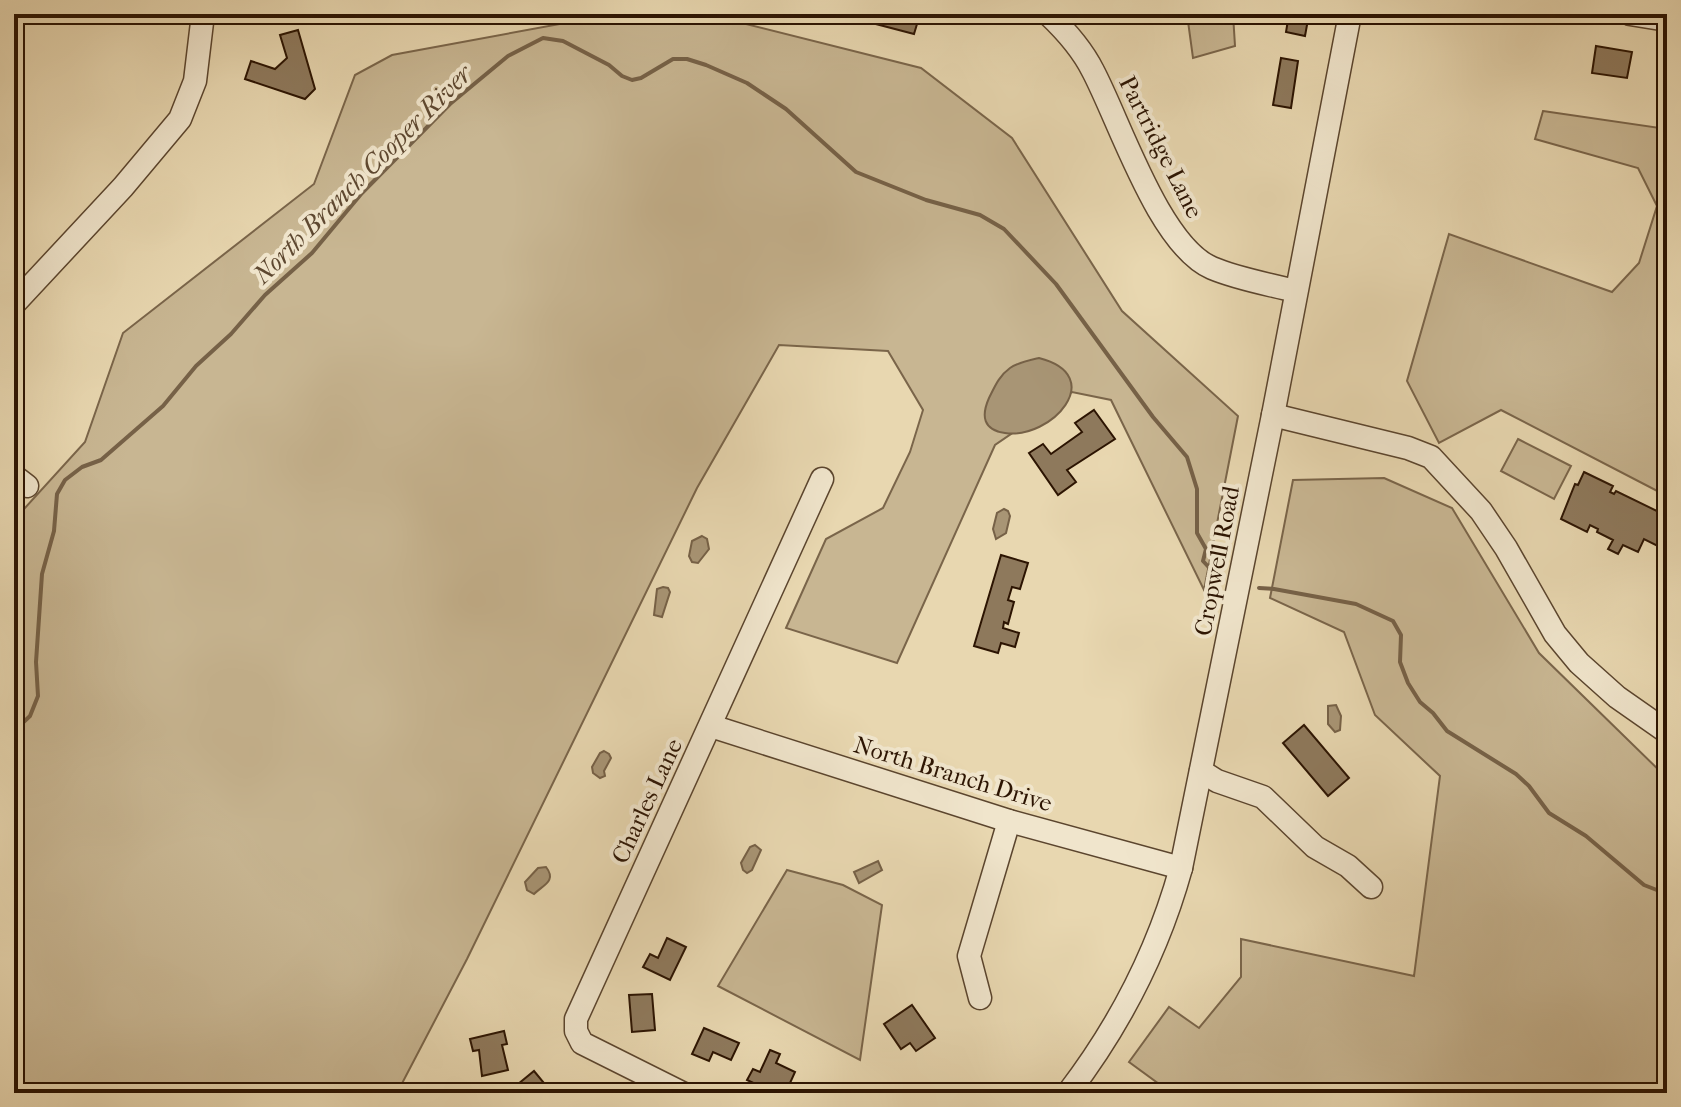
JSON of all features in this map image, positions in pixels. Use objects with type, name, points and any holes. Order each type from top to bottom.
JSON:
[{"type":"street","points":[[14,304],[123,187],[180,119],[195,81],[203,14]]},
{"type":"street","name":"Partridge Lane","points":[[1048,14],[1079,48],[1093,70],[1157,207],[1176,236],[1197,258],[1211,267],[1295,291]]},
{"type":"street","name":"Cropwell Road","points":[[1068,1093],[1102,1047],[1139,981],[1157,941],[1181,868],[1350,14]]},
{"type":"street","points":[[1630,14],[1667,20]]},
{"type":"street","points":[[1273,415],[1408,448],[1431,457],[1481,511],[1555,634],[1579,663],[1617,697],[1667,732]]},
{"type":"street","name":"Charles Lane","points":[[682,1093],[582,1043],[576,1031],[576,1019],[822,479]]},
{"type":"street","name":"North Branch Drive","points":[[711,726],[1009,821],[1181,868]]},
{"type":"street","points":[[1201,771],[1217,781],[1263,797],[1315,847],[1348,866],[1371,887]]},
{"type":"street","points":[[980,998],[969,956],[1009,821]]},
{"type":"shaded area","points":[[614,14],[706,14],[921,68],[1012,138],[1122,311],[1238,416],[1204,590],[1111,400],[1072,392],[995,445],[897,663],[786,628],[826,539],[883,508],[910,452],[923,410],[888,351],[779,345],[697,488],[467,959],[397,1093],[14,1093],[14,520],[85,442],[123,333],[314,184],[355,75],[392,55]]},
{"type":"shaded area","points":[[1187,14],[1233,14],[1235,46],[1193,58]]},
{"type":"shaded area","points":[[1543,111],[1667,129],[1667,496],[1501,410],[1439,443],[1407,381],[1449,234],[1612,292],[1639,263],[1657,206],[1638,168],[1535,139]]},
{"type":"shaded area","points":[[1039,358],[1060,367],[1070,378],[1071,391],[1066,405],[1040,427],[1023,433],[992,429],[986,421],[985,411],[998,382],[1013,366]]},
{"type":"shaded area","points":[[1518,439],[1571,466],[1554,499],[1501,471]]},
{"type":"shaded area","points":[[1384,478],[1452,508],[1539,653],[1667,778],[1667,1093],[1160,1093],[1155,1089],[1159,1084],[1129,1062],[1169,1007],[1199,1028],[1241,977],[1241,939],[1414,976],[1440,776],[1375,715],[1344,632],[1270,598],[1293,480]]},
{"type":"shaded area","points":[[1004,509],[1010,516],[1006,533],[996,539],[993,529],[997,513]]},
{"type":"shaded area","points":[[702,536],[707,539],[709,549],[698,563],[692,562],[689,556],[692,541]]},
{"type":"shaded area","points":[[663,587],[670,592],[662,617],[654,615],[657,589]]},
{"type":"shaded area","points":[[1336,705],[1341,716],[1340,730],[1335,732],[1328,724],[1328,706]]},
{"type":"shaded area","points":[[604,751],[611,758],[604,771],[605,776],[600,778],[593,773],[592,767]]},
{"type":"shaded area","points":[[755,845],[761,850],[752,870],[747,873],[741,863],[750,847]]},
{"type":"shaded area","points":[[878,861],[882,870],[859,883],[854,872]]},
{"type":"shaded area","points":[[546,867],[550,876],[548,882],[534,894],[527,890],[525,882],[538,868]]},
{"type":"shaded area","points":[[787,870],[843,885],[882,905],[860,1060],[718,986]]},
{"type":"building","points":[[875,14],[920,14],[914,34],[872,23]]},
{"type":"building","points":[[1289,14],[1309,14],[1305,36],[1286,32]]},
{"type":"building","points":[[298,30],[315,89],[305,99],[245,79],[251,61],[275,69],[287,58],[280,35]]},
{"type":"building","points":[[1596,46],[1632,52],[1627,78],[1592,73]]},
{"type":"building","points":[[1281,58],[1298,61],[1291,108],[1273,105]]},
{"type":"building","points":[[1094,410],[1115,439],[1067,470],[1076,482],[1058,495],[1029,453],[1043,444],[1051,454],[1082,432],[1075,423]]},
{"type":"building","points":[[1584,472],[1613,486],[1610,492],[1614,494],[1616,491],[1661,513],[1659,516],[1667,520],[1667,554],[1644,539],[1638,552],[1623,545],[1618,554],[1608,549],[1613,540],[1597,532],[1598,529],[1590,525],[1587,532],[1561,519],[1575,484],[1578,485]]},
{"type":"building","points":[[1001,555],[1028,563],[1020,589],[1012,587],[1008,600],[1014,602],[1008,624],[1004,622],[1003,628],[1019,633],[1015,647],[1001,643],[998,653],[974,646]]},
{"type":"building","points":[[1304,725],[1349,778],[1328,796],[1283,743]]},
{"type":"building","points":[[667,938],[686,947],[670,980],[643,967],[650,954],[658,958]]},
{"type":"building","points":[[652,994],[655,1030],[632,1032],[629,995]]},
{"type":"building","points":[[912,1005],[935,1038],[916,1051],[910,1043],[901,1049],[884,1024]]},
{"type":"building","points":[[704,1028],[739,1043],[731,1060],[713,1052],[709,1061],[692,1054]]},
{"type":"building","points":[[504,1031],[507,1044],[502,1045],[508,1070],[482,1076],[479,1050],[473,1051],[470,1039]]},
{"type":"building","points":[[770,1050],[780,1054],[776,1063],[795,1072],[786,1092],[773,1086],[771,1091],[747,1080],[753,1069],[760,1072]]},
{"type":"building","points":[[534,1071],[544,1083],[538,1088],[542,1093],[507,1093]]},
{"type":"building","points":[[810,1084],[828,1093],[805,1093]]},
{"type":"waterway","name":"North Branch Cooper River","points":[[14,731],[30,716],[38,696],[36,662],[42,574],[54,531],[57,494],[65,480],[82,467],[101,460],[163,406],[196,366],[231,334],[265,295],[312,253],[362,193],[450,104],[508,56],[543,38],[563,41],[632,80],[673,59],[687,59],[706,65],[747,83],[786,109],[856,172],[926,200],[980,215],[1004,229],[1056,284],[1153,417],[1187,457],[1197,489],[1197,533],[1206,549],[1203,561],[1217,576]]},
{"type":"waterway","name":"North Branch Cooper River","points":[[1259,588],[1356,604],[1393,621],[1401,635],[1400,662],[1408,683],[1420,702],[1447,731],[1516,774],[1549,813],[1586,836],[1644,885],[1667,894]]}]
